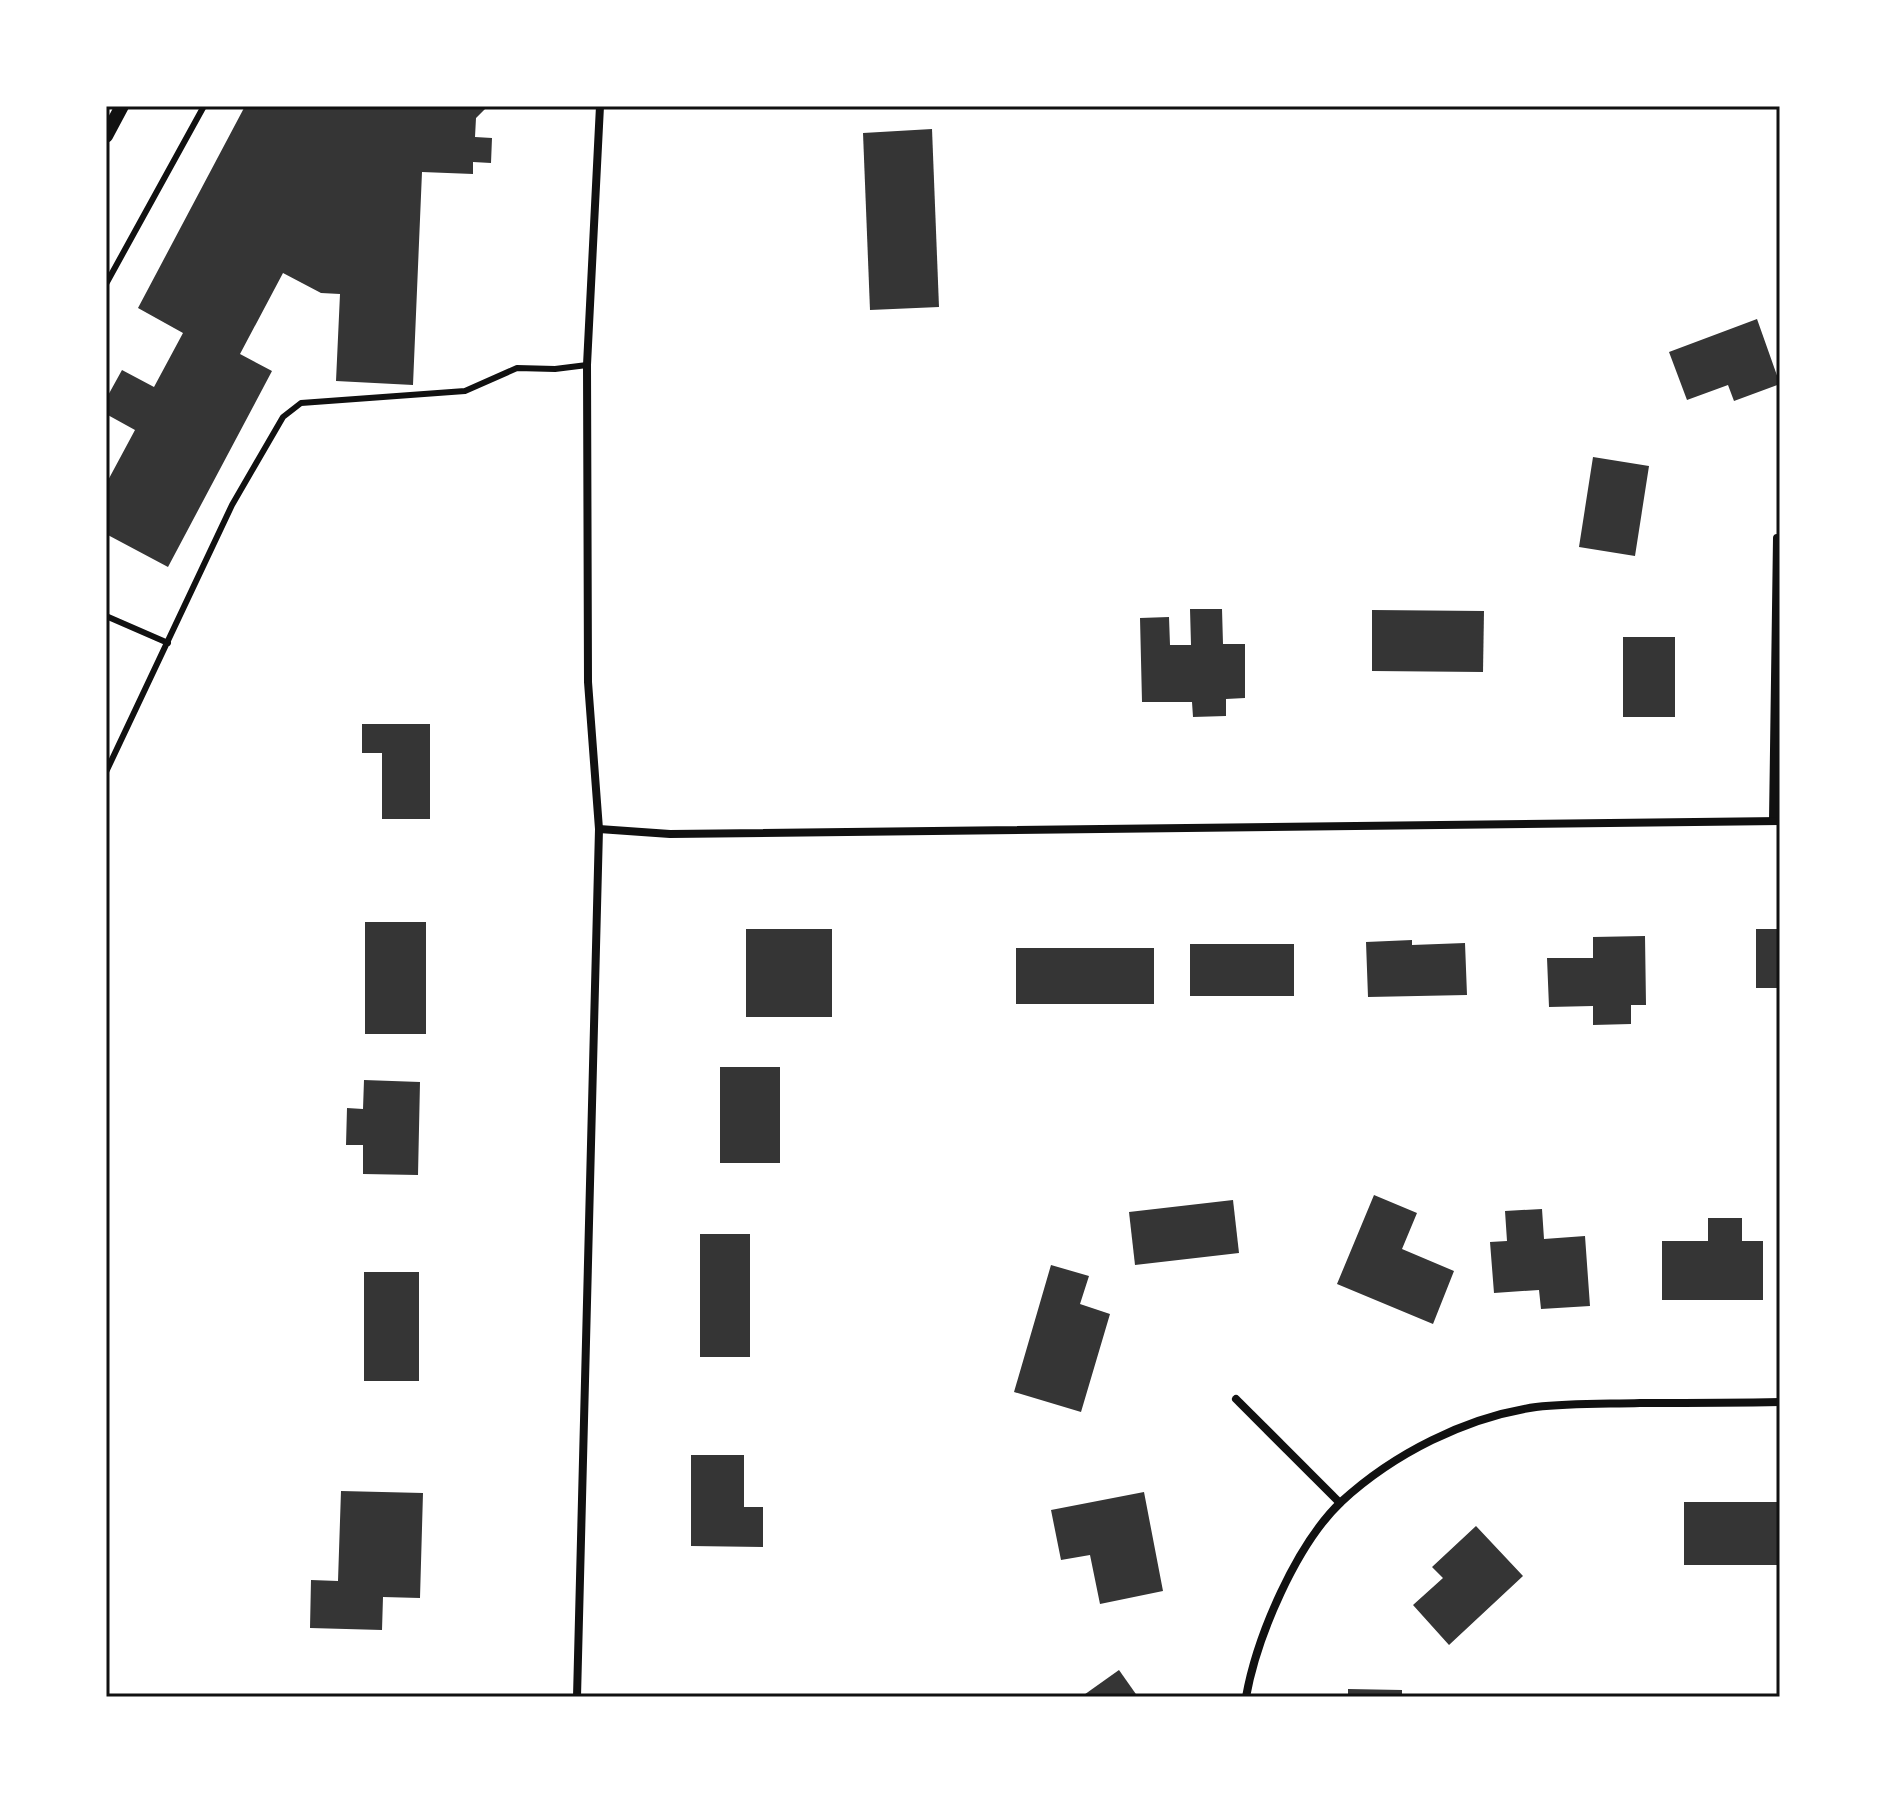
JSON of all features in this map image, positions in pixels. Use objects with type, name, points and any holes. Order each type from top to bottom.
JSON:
[{"type":"street","points":[[106,136],[122,106]]},
{"type":"street","points":[[577,1697],[599,829],[588,682],[587,365],[600,106]]},
{"type":"street","points":[[599,829],[670,834],[1776,821],[1777,538]]},
{"type":"street","points":[[1236,1399],[1340,1503]]},
{"type":"street","points":[[1246,1697],[1264,1634],[1285,1582],[1312,1539],[1340,1503],[1380,1472],[1415,1451],[1466,1424],[1506,1413],[1573,1404],[1780,1402]]},
{"type":"lane","points":[[106,284],[204,106]]},
{"type":"lane","points":[[106,772],[232,505],[283,417],[301,403],[465,391],[517,368],[555,369],[587,365]]},
{"type":"lane","points":[[106,616],[168,643]]},
{"type":"building","points":[[239,106],[488,106],[476,118],[475,137],[492,138],[491,163],[473,162],[473,174],[422,172],[413,385],[336,381],[340,294],[321,293],[283,273],[240,354],[272,371],[168,567],[106,534],[106,484],[135,430],[106,414],[106,399],[122,370],[154,387],[183,333],[138,308],[244,108]]},
{"type":"building","points":[[932,129],[939,307],[870,310],[863,133]]},
{"type":"building","points":[[1757,319],[1780,384],[1734,401],[1728,385],[1687,400],[1669,352]]},
{"type":"building","points":[[1593,457],[1649,466],[1635,556],[1579,547]]},
{"type":"building","points":[[1190,609],[1222,609],[1223,644],[1245,644],[1245,698],[1226,699],[1226,716],[1193,717],[1192,702],[1142,702],[1140,618],[1169,617],[1170,645],[1191,645]]},
{"type":"building","points":[[1372,610],[1484,611],[1483,672],[1372,671]]},
{"type":"building","points":[[1623,637],[1675,637],[1675,717],[1623,717]]},
{"type":"building","points":[[362,724],[430,724],[430,819],[382,819],[382,753],[362,753]]},
{"type":"building","points":[[365,922],[426,922],[426,1034],[365,1034]]},
{"type":"building","points":[[746,929],[832,929],[832,1017],[746,1017]]},
{"type":"building","points":[[1756,929],[1780,929],[1780,988],[1756,988]]},
{"type":"building","points":[[1645,936],[1646,1005],[1631,1005],[1631,1024],[1593,1025],[1593,1006],[1549,1007],[1547,958],[1593,958],[1593,937]]},
{"type":"building","points":[[1412,940],[1412,945],[1465,943],[1467,995],[1368,997],[1366,942]]},
{"type":"building","points":[[1190,944],[1294,944],[1294,996],[1190,996]]},
{"type":"building","points":[[1016,948],[1154,948],[1154,1004],[1016,1004]]},
{"type":"building","points":[[720,1067],[780,1067],[780,1163],[720,1163]]},
{"type":"building","points":[[364,1080],[420,1082],[418,1175],[363,1174],[363,1145],[346,1145],[347,1108],[363,1109]]},
{"type":"building","points":[[1374,1195],[1417,1213],[1402,1249],[1454,1271],[1433,1324],[1337,1284]]},
{"type":"building","points":[[1233,1200],[1239,1253],[1135,1265],[1129,1212]]},
{"type":"building","points":[[1542,1209],[1544,1239],[1585,1236],[1590,1306],[1541,1309],[1539,1290],[1494,1293],[1490,1242],[1507,1241],[1505,1211]]},
{"type":"building","points":[[1708,1218],[1742,1218],[1742,1241],[1763,1241],[1763,1300],[1662,1300],[1662,1241],[1708,1241]]},
{"type":"building","points":[[700,1234],[750,1234],[750,1357],[700,1357]]},
{"type":"building","points":[[1051,1265],[1089,1276],[1080,1304],[1110,1314],[1081,1412],[1014,1392]]},
{"type":"building","points":[[364,1272],[419,1272],[419,1381],[364,1381]]},
{"type":"building","points":[[691,1455],[744,1455],[744,1507],[763,1507],[763,1547],[691,1546]]},
{"type":"building","points":[[341,1491],[423,1493],[420,1598],[383,1597],[382,1630],[310,1628],[311,1580],[338,1581]]},
{"type":"building","points":[[1144,1492],[1163,1591],[1100,1604],[1090,1555],[1061,1560],[1051,1510]]},
{"type":"building","points":[[1684,1502],[1780,1502],[1780,1565],[1684,1565]]},
{"type":"building","points":[[1476,1526],[1523,1576],[1449,1645],[1413,1605],[1443,1578],[1432,1567]]},
{"type":"building","points":[[1119,1670],[1138,1697],[1081,1697]]},
{"type":"building","points":[[1348,1689],[1402,1690],[1402,1697],[1348,1697]]}]
